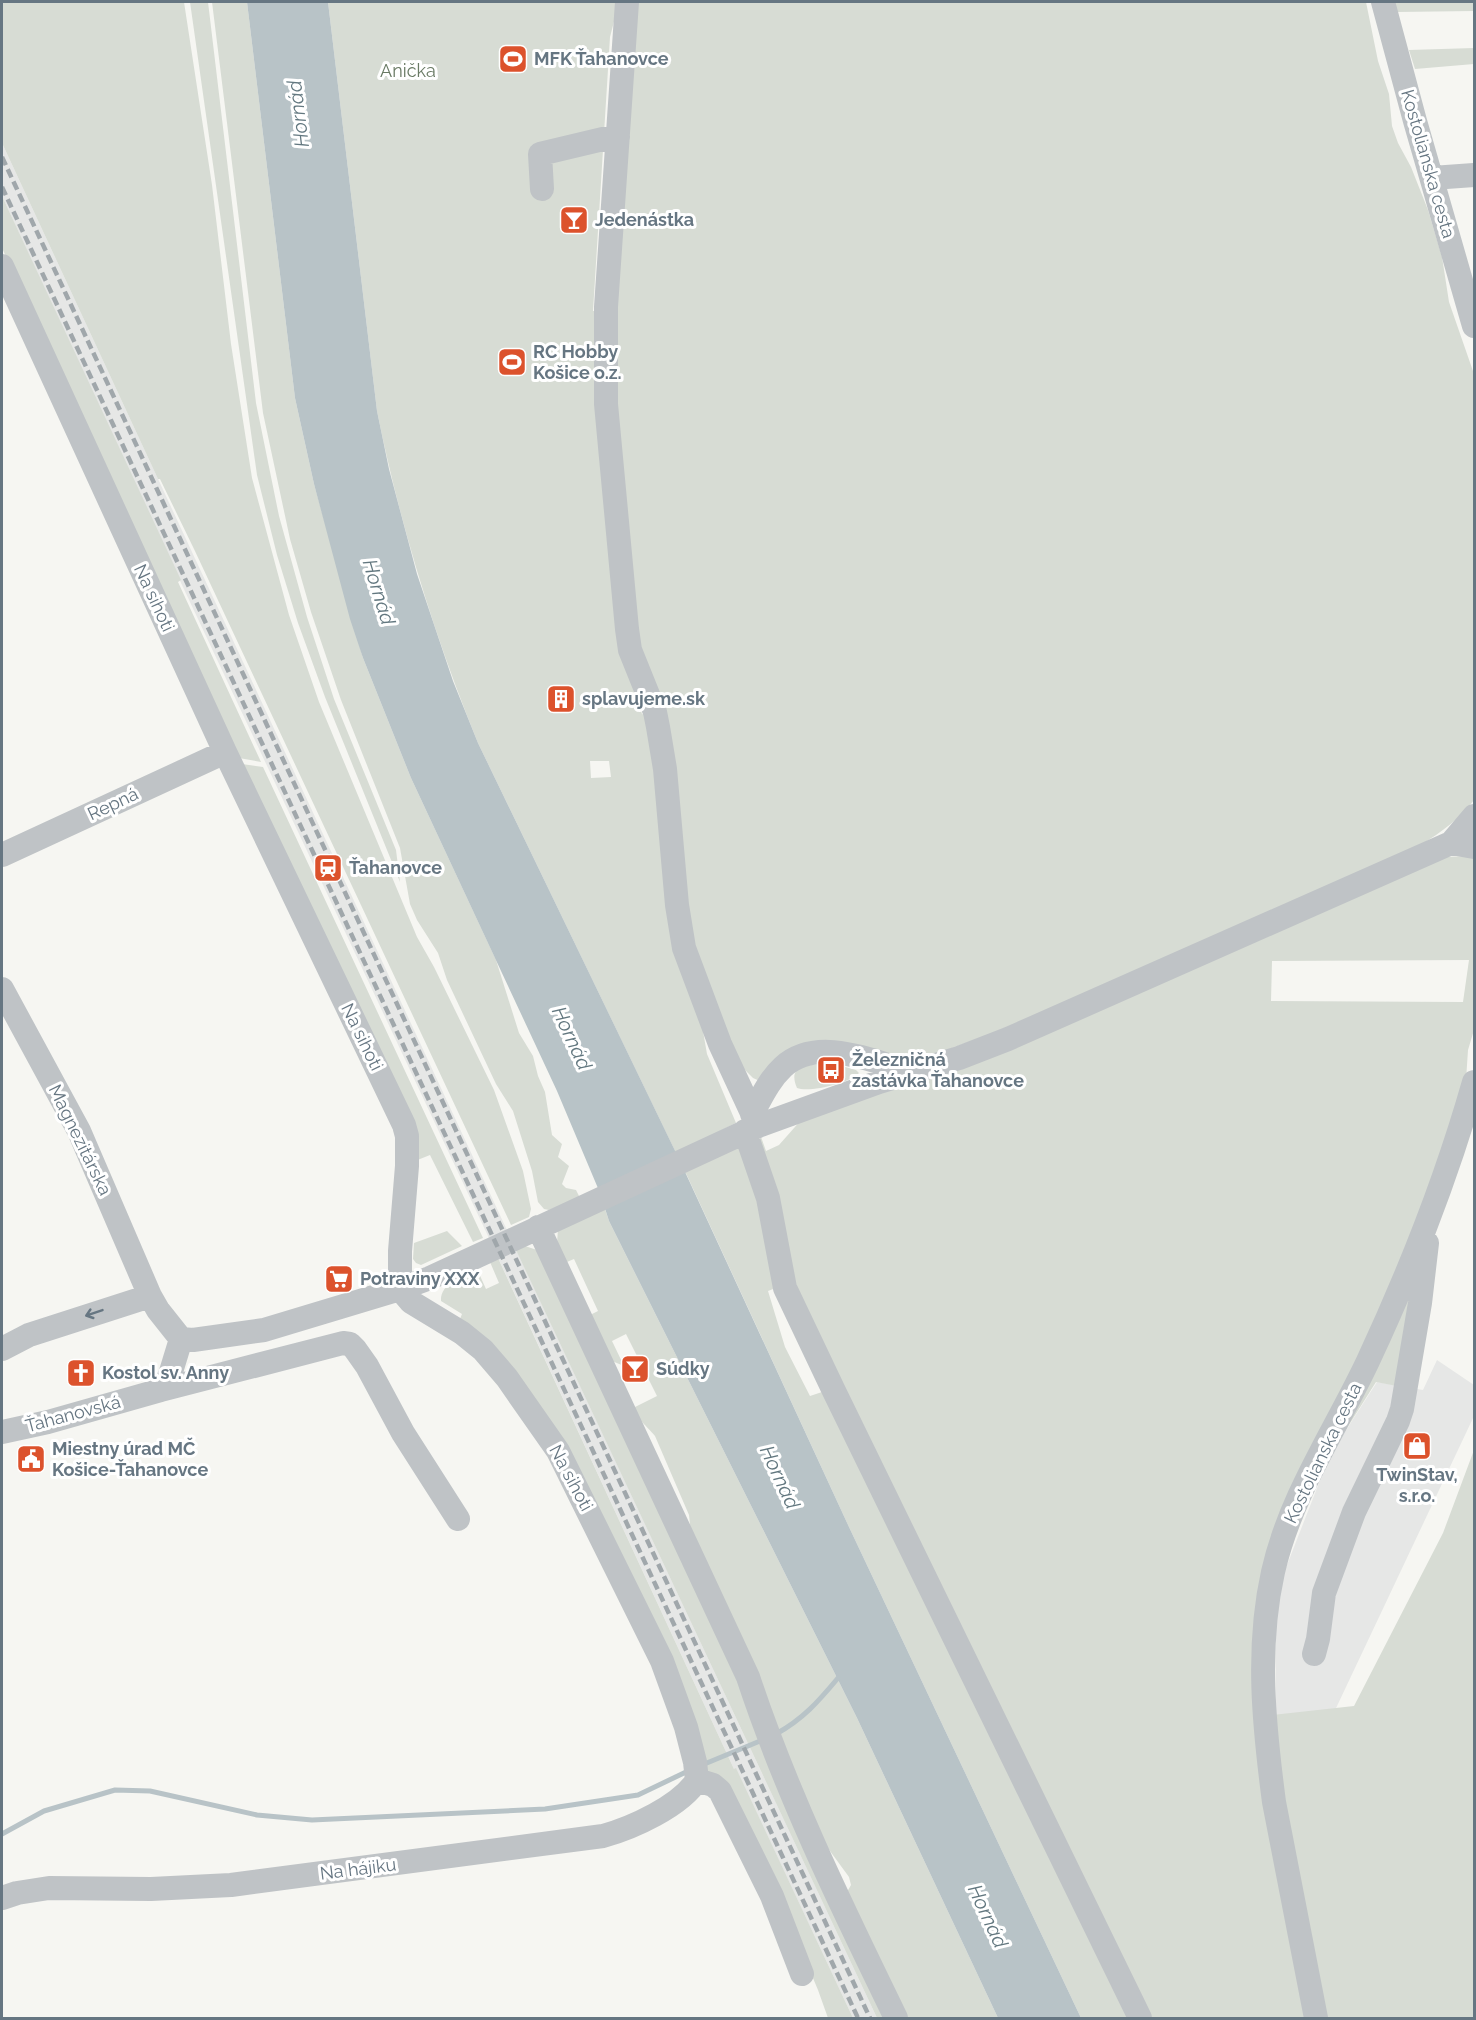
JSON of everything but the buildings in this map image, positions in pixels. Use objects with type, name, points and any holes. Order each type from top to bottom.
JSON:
[{"type":"street","points":[[627,2],[606,307],[606,404],[630,650],[655,712],[658,726],[665,769],[677,905],[684,948],[720,1044],[768,1198],[785,1288],[1140,2019]]},
{"type":"street","name":"Kostolianska cesta","points":[[1383,2],[1474,326]]},
{"type":"street","points":[[542,189],[540,154],[618,137]]},
{"type":"street","points":[[1432,178],[1474,175]]},
{"type":"street","name":"Na sihoti","points":[[2,266],[225,752],[404,1125],[407,1136],[407,1166],[400,1251],[400,1289],[411,1302],[462,1333],[483,1350],[507,1378],[558,1451],[662,1661],[686,1727],[697,1780]]},
{"type":"street","name":"Repná","points":[[2,855],[225,752]]},
{"type":"street","points":[[182,1339],[205,1339],[264,1330],[429,1278],[746,1127],[879,1082],[959,1058],[1056,1018],[1451,843],[1474,816]]},
{"type":"street","points":[[1451,843],[1474,847]]},
{"type":"street","name":"Magnezitárska","points":[[2,989],[79,1131],[150,1296]]},
{"type":"street","points":[[746,1127],[768,1085],[785,1065],[798,1057],[816,1052],[837,1053],[912,1072]]},
{"type":"street","name":"Kostolianska cesta","points":[[1316,2019],[1269,1766],[1262,1666],[1269,1591],[1278,1551],[1297,1502],[1368,1362],[1428,1219],[1447,1171],[1474,1082]]},
{"type":"street","points":[[1314,1654],[1324,1593],[1354,1512],[1402,1409],[1420,1303],[1428,1219]]},
{"type":"street","points":[[538,1227],[743,1666],[770,1739],[817,1850],[896,2019]]},
{"type":"street","points":[[2,1349],[29,1335],[150,1296],[158,1310],[182,1339]]},
{"type":"street","points":[[161,1390],[170,1375],[182,1339]]},
{"type":"street","name":"Ťahanovská","points":[[2,1432],[48,1422],[343,1343],[350,1344],[367,1366],[403,1433],[458,1519]]},
{"type":"street","points":[[697,1780],[713,1785],[720,1791],[772,1896],[802,1974]]},
{"type":"street","name":"Na hájiku","points":[[2,1898],[49,1888],[151,1889],[231,1885],[603,1836],[640,1823],[686,1794],[697,1780]]},
{"type":"shaded area","points":[[2,143],[506,1228],[877,2018],[853,2018],[736,1769],[734,1769],[488,1236],[112,436],[2,196]]},
{"type":"shaded area","points":[[1437,1360],[1474,1385],[1474,1416],[1320,1742],[1276,1753],[1276,1593],[1330,1455],[1377,1382],[1423,1390]]},
{"type":"green space","points":[[2,2],[184,2],[212,185],[231,344],[252,478],[289,615],[319,702],[417,937],[494,1090],[523,1171],[531,1209],[529,1217],[511,1225],[194,549],[158,479],[2,143]]},
{"type":"green space","points":[[190,2],[208,2],[256,403],[279,516],[307,617],[334,699],[396,850],[400,882],[325,697],[298,623],[277,555],[257,475]]},
{"type":"green space","points":[[212,2],[247,2],[295,398],[314,484],[363,658],[411,778],[496,960],[519,1033],[533,1056],[545,1092],[552,1135],[562,1144],[558,1157],[569,1166],[562,1184],[566,1188],[576,1190],[580,1198],[549,1210],[544,1209],[538,1202],[532,1171],[513,1111],[496,1084],[447,980],[438,953],[417,920],[410,904],[400,848],[341,700],[311,612],[290,539],[263,413]]},
{"type":"green space","name":"Anička","points":[[328,2],[619,2],[610,37],[593,311],[598,311],[618,644],[642,714],[648,716],[707,1054],[736,1123],[676,1153],[478,743],[447,662],[407,538],[377,411]],"holes":[[[590,761],[609,761],[611,777],[591,778]]]},
{"type":"green space","points":[[635,2],[1366,2],[1378,61],[1389,94],[1392,126],[1428,210],[1442,257],[1449,302],[1474,374],[1474,800],[1463,813],[1421,845],[1014,1026],[921,1059],[812,1042],[789,1051],[762,1082],[753,1078],[737,1062],[695,957],[640,649],[615,396],[614,345]]},
{"type":"green space","points":[[1394,2],[1474,2],[1474,11],[1397,12]]},
{"type":"green space","points":[[1474,48],[1474,64],[1415,69],[1409,50]]},
{"type":"green space","points":[[2,196],[181,580],[178,582],[261,762],[239,758],[2,248]]},
{"type":"green space","points":[[242,764],[263,767],[483,1238],[473,1242],[430,1155],[415,1161]]},
{"type":"green space","points":[[1446,857],[1474,857],[1474,1030],[1468,1050],[1466,1080],[1435,1179],[1259,1598],[1309,2018],[1146,2018],[800,1306],[758,1155],[760,1134],[766,1151],[779,1145],[802,1119]],"holes":[[[1469,960],[1463,1002],[1271,1001],[1272,961]]]},
{"type":"green space","points":[[824,1063],[823,1072],[836,1074],[838,1065],[859,1073],[829,1086],[810,1089],[797,1088],[795,1075],[800,1068]]},
{"type":"green space","points":[[743,1144],[781,1286],[768,1291],[785,1347],[810,1396],[825,1391],[1133,2018],[1081,2018],[849,1527],[684,1169]]},
{"type":"green space","points":[[604,1206],[609,1221],[857,1718],[998,2018],[901,2018],[847,1892],[851,1885],[849,1877],[822,1840],[691,1534],[689,1515],[655,1436],[633,1408],[657,1396],[626,1334],[612,1341],[624,1366],[612,1361],[586,1317],[598,1311],[574,1259],[562,1264],[557,1244],[558,1228]]},
{"type":"green space","points":[[447,1231],[462,1246],[421,1265],[416,1263],[413,1259],[414,1243]]},
{"type":"green space","points":[[525,1246],[540,1251],[892,2018],[877,2018],[516,1250]]},
{"type":"green space","points":[[498,1258],[734,1769],[736,1768],[853,2018],[828,2018],[789,1921],[707,1775],[626,1570],[460,1319],[462,1314],[441,1301],[448,1285],[477,1269],[486,1289],[499,1283],[490,1262]]},
{"type":"green space","points":[[1412,1280],[1402,1387],[1376,1382],[1330,1455]]},
{"type":"green space","points":[[1474,1450],[1474,2018],[1316,2018],[1264,1716],[1354,1706],[1443,1533]]},
{"type":"water","name":"Hornád","points":[[247,2],[328,2],[377,411],[389,469],[417,574],[453,681],[478,743],[680,1161],[849,1527],[1081,2018],[998,2018],[857,1718],[609,1221],[600,1193],[557,1091],[411,778],[363,658],[350,619],[314,484],[295,398]]},
{"type":"waterway","points":[[776,1734],[810,1709],[838,1678]]},
{"type":"waterway","points":[[702,1765],[765,1739]]},
{"type":"waterway","points":[[2,1834],[44,1811],[115,1790],[150,1791],[257,1815],[312,1820],[545,1809],[638,1795],[686,1772]]},
{"type":"railway","points":[[2,157],[870,2018]]},
{"type":"railway","points":[[2,187],[858,2018]]},
{"type":"place","name":"MFK Ťahanovce","points":[[513,59]]},
{"type":"place","name":"Jedenástka","points":[[574,220]]},
{"type":"place","name":"RC Hobby Košice o.z.","points":[[512,362]]},
{"type":"place","name":"splavujeme.sk","points":[[561,699]]},
{"type":"place","name":"Ťahanovce","points":[[328,868]]},
{"type":"place","name":"Železničná zastávka Ťahanovce","points":[[831,1070]]},
{"type":"place","name":"Potraviny XXX","points":[[339,1279]]},
{"type":"place","name":"Súdky","points":[[635,1369]]},
{"type":"place","name":"Kostol sv. Anny","points":[[81,1373]]},
{"type":"place","name":"TwinStav, s.r.o.","points":[[1417,1446]]},
{"type":"place","name":"Miestny úrad MČ Košice-Ťahanovce","points":[[31,1459]]}]
